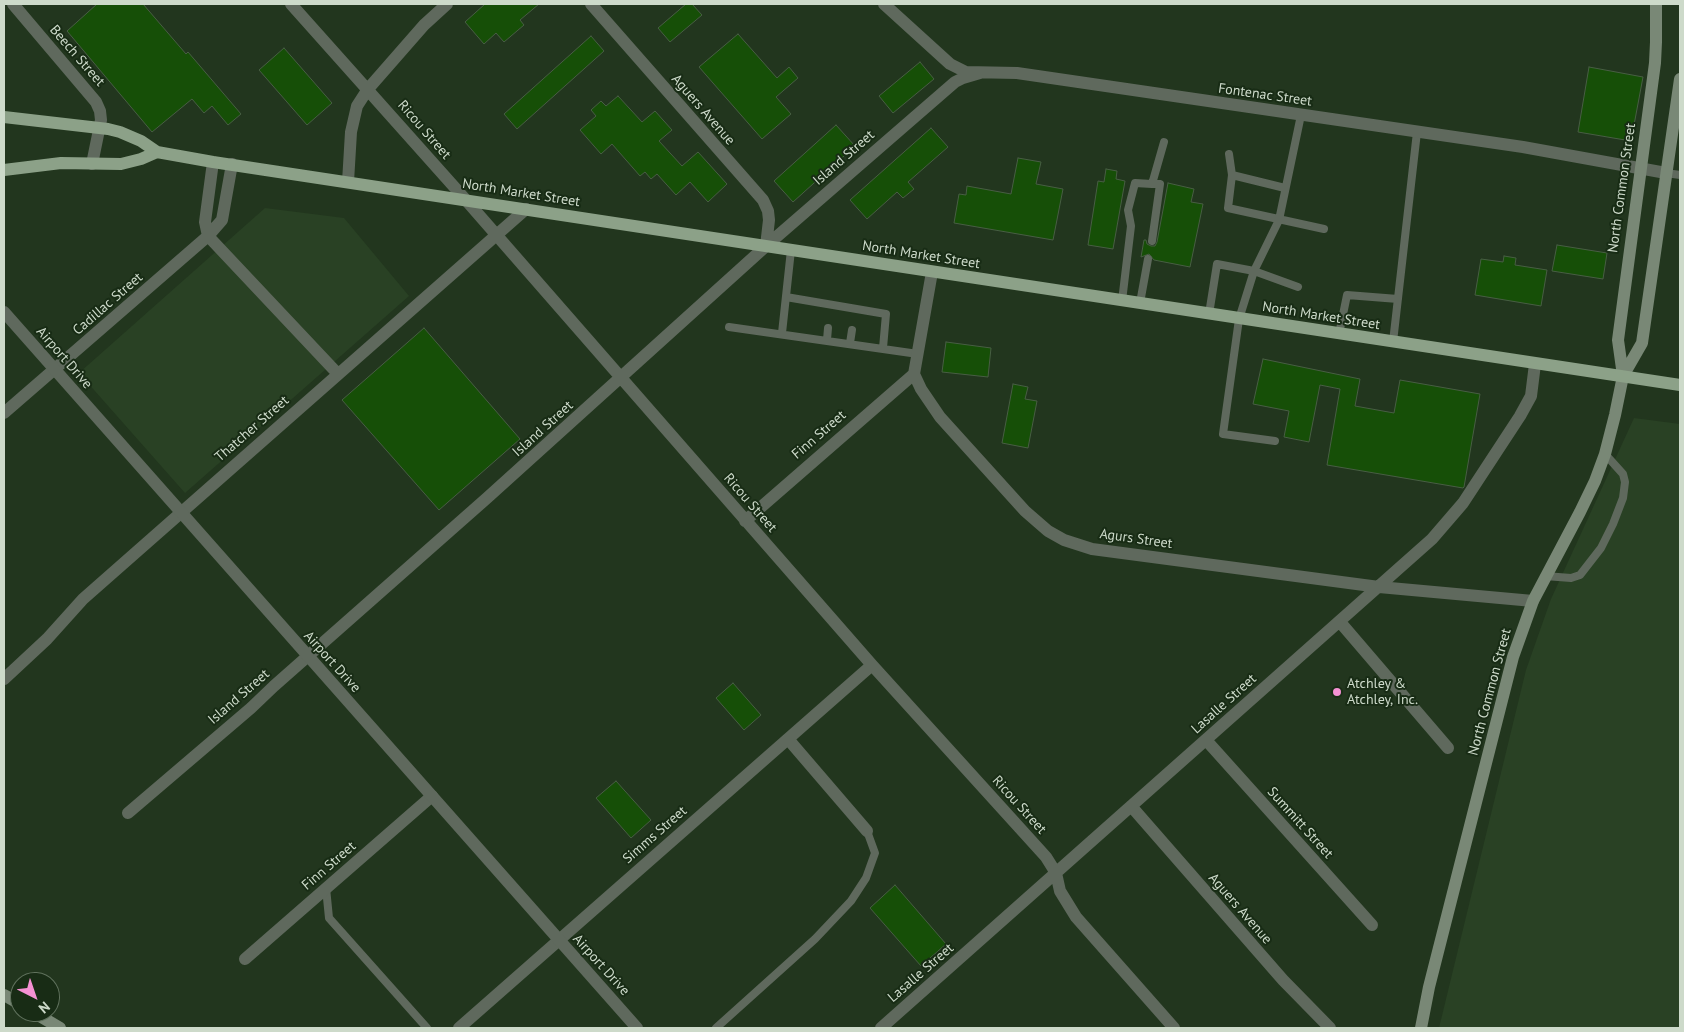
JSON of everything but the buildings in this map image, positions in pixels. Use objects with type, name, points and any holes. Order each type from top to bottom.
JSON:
[{"type":"main road","name":"North Common Street","points":[[1623,376],[1618,340],[1655,64],[1656,4]]},
{"type":"main road","name":"North Common Street","points":[[1421,1028],[1429,987],[1512,657],[1533,601],[1580,512],[1605,454],[1623,376],[1642,344],[1680,79]]},
{"type":"main road","name":"North Market Street","points":[[4,117],[120,132],[157,152],[213,162],[1680,385]]},
{"type":"main road","points":[[4,170],[61,163],[121,164],[157,152]]},
{"type":"street","name":"Beech Street","points":[[13,4],[96,102],[100,111],[99,128],[92,164]]},
{"type":"street","name":"Ricou Street","points":[[291,4],[465,199],[872,665],[1046,857],[1056,874],[1060,891],[1076,917],[1174,1028]]},
{"type":"street","points":[[348,182],[351,132],[357,106],[368,90],[424,25],[447,4]]},
{"type":"street","name":"Aguers Avenue","points":[[591,4],[763,200],[768,211],[766,246]]},
{"type":"street","name":"Fontenac Street","points":[[884,4],[950,64],[966,72],[1017,73],[1523,147],[1666,173]]},
{"type":"street","name":"Island Street","points":[[128,812],[251,708],[766,246],[955,82],[980,73]]},
{"type":"street","points":[[213,162],[205,222],[208,236],[338,374]]},
{"type":"street","name":"Cadillac Street","points":[[4,414],[208,236],[222,220],[232,164]]},
{"type":"street","name":"Thatcher Street","points":[[4,679],[48,639],[83,599],[526,209]]},
{"type":"street","points":[[914,374],[932,272]]},
{"type":"street","name":"Airport Drive","points":[[4,312],[54,371],[637,1028]]},
{"type":"street","name":"Lasalle Street","points":[[881,1028],[1432,540],[1462,503],[1520,416],[1531,396],[1535,364]]},
{"type":"street","name":"Finn Street","points":[[745,521],[914,374]]},
{"type":"street","name":"Agurs Street","points":[[914,374],[930,404],[946,424],[1024,511],[1048,532],[1064,540],[1092,549],[1379,587],[1533,601]]},
{"type":"street","points":[[1340,622],[1448,748]]},
{"type":"street","name":"Simms Street","points":[[459,1028],[872,665]]},
{"type":"street","points":[[788,739],[867,831]]},
{"type":"street","name":"Summitt Street","points":[[1206,740],[1372,925]]},
{"type":"street","name":"Finn Street","points":[[245,959],[432,796]]},
{"type":"street","name":"Aguers Avenue","points":[[1131,806],[1282,980],[1330,1028]]},
{"type":"lane","points":[[1275,441],[1223,434],[1239,319],[1254,271],[1279,220],[1301,115]]},
{"type":"lane","points":[[1393,342],[1417,132]]},
{"type":"lane","points":[[1152,184],[1164,142]]},
{"type":"lane","points":[[1229,154],[1232,175],[1228,208],[1324,229]]},
{"type":"lane","points":[[1666,173],[1680,175]]},
{"type":"lane","points":[[1232,175],[1286,188]]},
{"type":"lane","points":[[1122,301],[1132,226],[1128,210],[1135,183],[1160,184],[1152,242]]},
{"type":"lane","points":[[782,333],[791,250]]},
{"type":"lane","points":[[1140,304],[1148,258]]},
{"type":"lane","points":[[1209,314],[1217,264],[1254,271],[1298,287]]},
{"type":"lane","points":[[1339,334],[1347,295],[1398,299]]},
{"type":"lane","points":[[786,297],[831,305],[855,312],[886,314],[883,348]]},
{"type":"lane","points":[[830,313],[831,305]]},
{"type":"lane","points":[[729,327],[782,333],[918,354]]},
{"type":"lane","points":[[827,340],[828,328]]},
{"type":"lane","points":[[850,343],[852,330]]},
{"type":"lane","points":[[1545,576],[1571,578],[1580,575],[1601,548],[1613,524],[1623,498],[1625,482],[1623,474],[1605,454]]},
{"type":"lane","points":[[716,1028],[815,939],[852,900],[866,878],[875,853],[867,831]]},
{"type":"lane","points":[[326,888],[328,918],[427,1028]]},
{"type":"shaded area","points":[[265,208],[344,218],[409,296],[185,493],[79,373]]},
{"type":"shaded area","points":[[1634,418],[1680,424],[1680,1028],[1439,1028],[1526,670],[1551,599]]},
{"type":"place","name":"Atchley & Atchley, Inc.","points":[[1337,692]]}]
